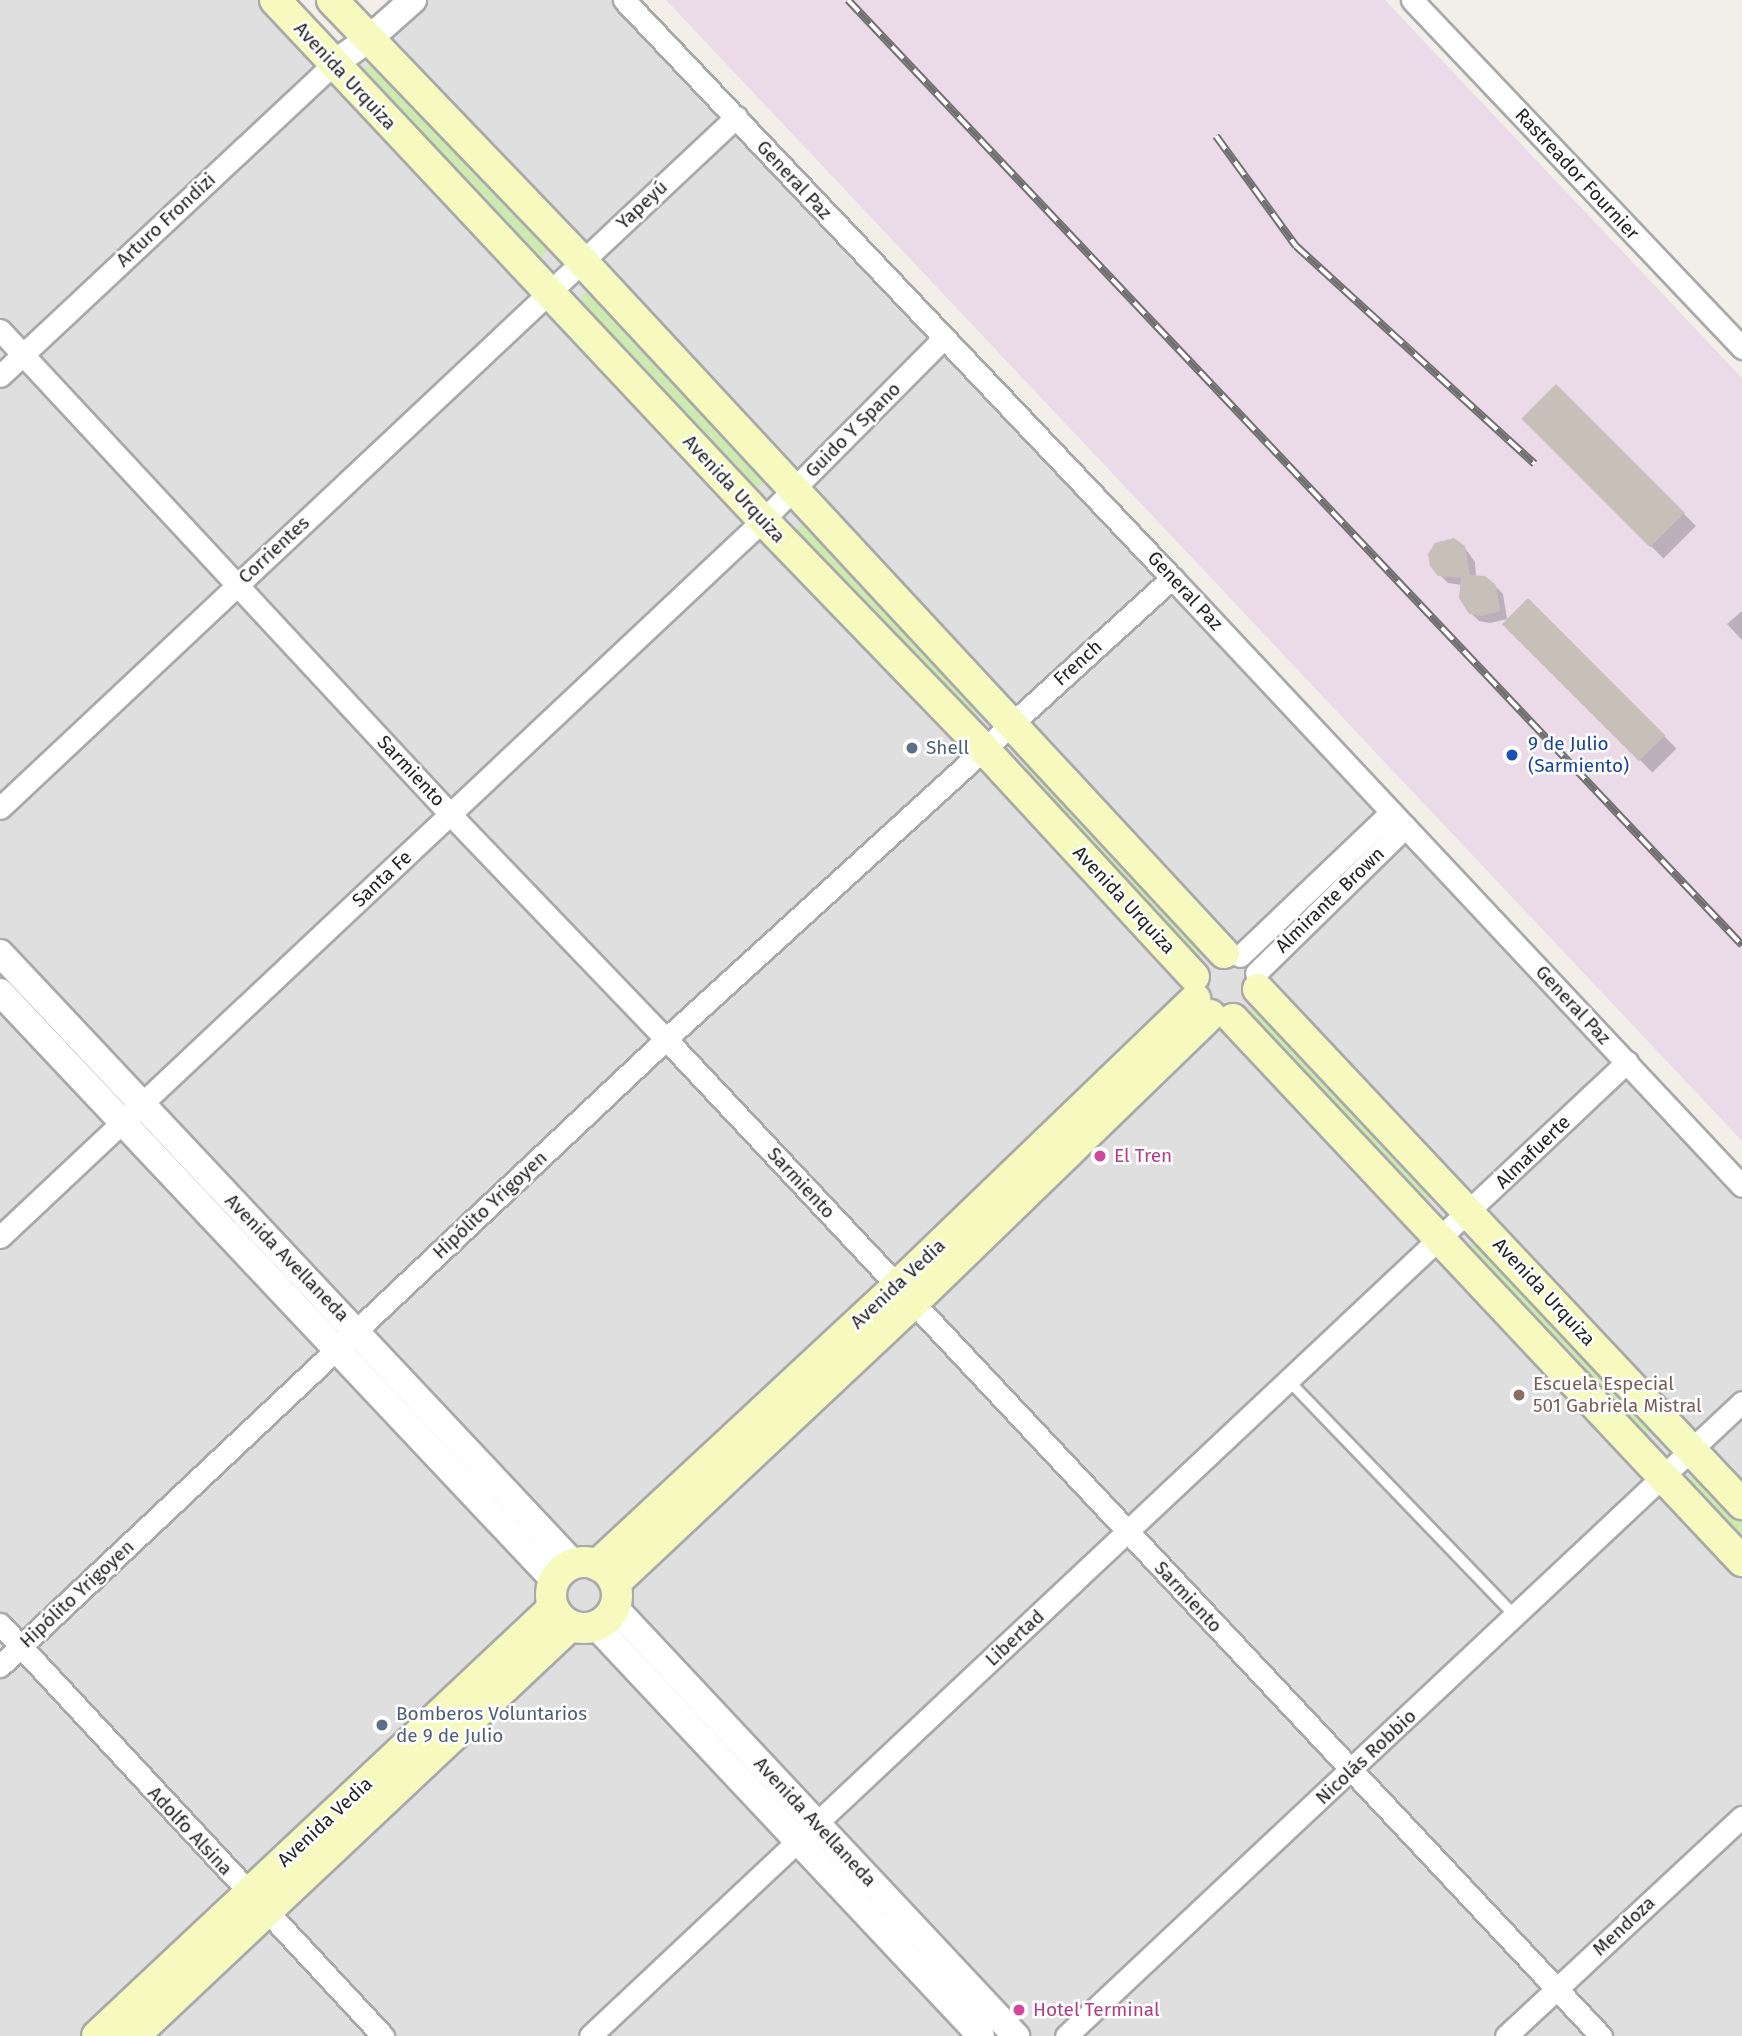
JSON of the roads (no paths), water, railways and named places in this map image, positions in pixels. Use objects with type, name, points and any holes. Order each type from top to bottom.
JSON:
[{"type":"main road","name":"Avenida Urquiza","points":[[275,0],[763,520],[983,748],[1208,1002],[1439,1240],[1742,1561]]},
{"type":"main road","name":"Avenida Urquiza","points":[[332,0],[582,261],[1010,723],[1245,968],[1742,1504]]},
{"type":"main road","points":[[1204,960],[1245,968],[1253,1005],[1208,1002],[1204,960]]},
{"type":"main road","name":"Avenida Vedia","points":[[97,2036],[257,1903],[905,1295],[1208,1002]]},
{"type":"main road","name":"Avenida Vedia","points":[[134,2036],[257,1903]]},
{"type":"street","points":[[333,64],[369,39],[413,0]]},
{"type":"street","name":"General Paz","points":[[624,0],[1172,578],[1742,1186]]},
{"type":"street","name":"Rastreador Fournier","points":[[1412,0],[1742,348]]},
{"type":"street","name":"Arturo Frondizi","points":[[0,376],[333,64]]},
{"type":"street","name":"Yapeyú","points":[[549,292],[736,117]]},
{"type":"street","name":"Corrientes","points":[[0,808],[549,292]]},
{"type":"street","name":"Sarmiento","points":[[0,330],[450,814],[666,1039],[1601,2036]]},
{"type":"street","name":"Guido Y Spano","points":[[763,520],[943,339]]},
{"type":"street","name":"Santa Fe","points":[[0,1237],[763,520]]},
{"type":"street","name":"French","points":[[983,748],[1172,578]]},
{"type":"street","name":"Hipólito Yrigoyen","points":[[0,1666],[666,1039],[983,748]]},
{"type":"street","name":"Almirante Brown","points":[[1245,968],[1398,820]]},
{"type":"street","name":"Avenida Avellaneda","points":[[0,953],[131,1115]]},
{"type":"street","name":"Avenida Avellaneda","points":[[0,992],[131,1115],[347,1340],[807,1832],[1016,2036]]},
{"type":"street","name":"Almafuerte","points":[[1439,1240],[1627,1062]]},
{"type":"street","name":"Libertad","points":[[590,2036],[1439,1240]]},
{"type":"street","name":"Nicolás Robbio","points":[[1066,2036],[1516,1617],[1742,1402]]},
{"type":"street","name":"Adolfo Alsina","points":[[0,1624],[383,2036]]},
{"type":"street","name":"Mendoza","points":[[1506,2036],[1742,1816]]},
{"type":"street","name":"Avenida Avellaneda","points":[[807,1832],[981,2036]]},
{"type":"lane","points":[[1289,1381],[1516,1617]]},
{"type":"railway","points":[[848,0],[1742,945]]},
{"type":"railway","points":[[1216,136],[1296,246],[1535,464]]},
{"type":"place","name":"Shell","points":[[912,748]]},
{"type":"place","name":"9 de Julio (Sarmiento)","points":[[1512,755]]},
{"type":"place","name":"El Tren","points":[[1100,1156]]},
{"type":"place","name":"Escuela Especial 501 Gabriela Mistral","points":[[1519,1395]]},
{"type":"place","name":"Bomberos Voluntarios de 9 de Julio","points":[[382,1725]]},
{"type":"place","name":"Hotel Terminal","points":[[1019,2010]]}]
